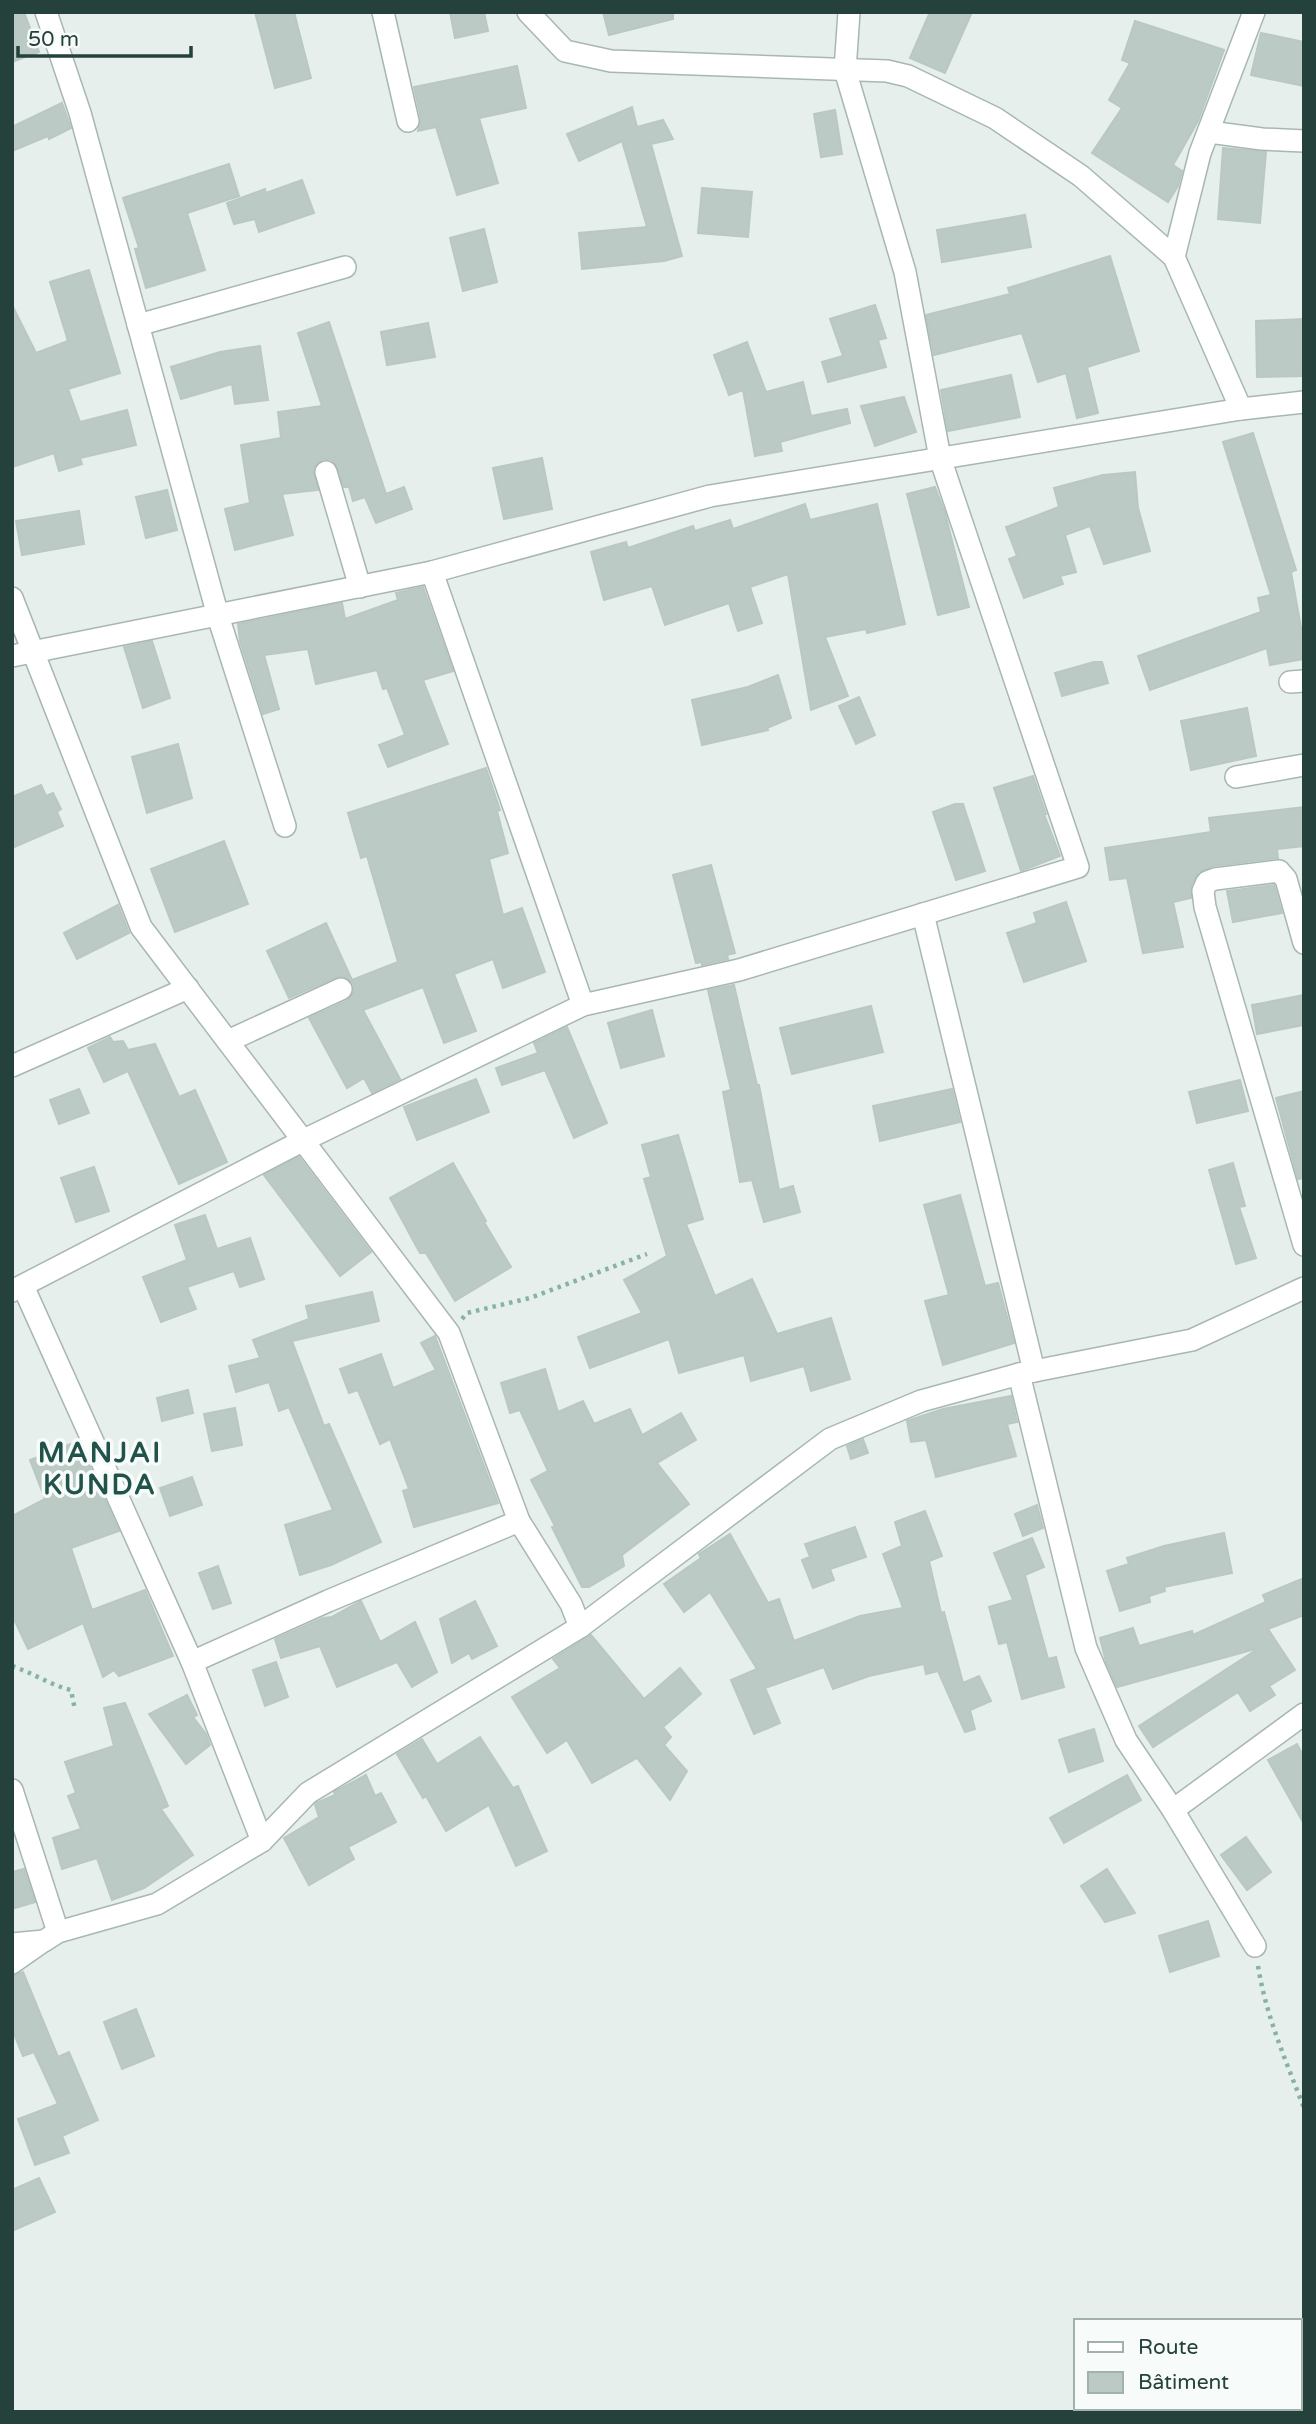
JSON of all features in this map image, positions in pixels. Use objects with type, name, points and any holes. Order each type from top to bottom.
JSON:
[{"type":"street","points":[[46,12],[80,113],[218,616],[285,826]]},
{"type":"street","points":[[383,12],[408,121]]},
{"type":"street","points":[[528,12],[565,51],[611,61],[887,71],[908,76],[995,118],[1081,176],[1174,257],[1241,408]]},
{"type":"street","points":[[262,1841],[192,1662],[18,1289],[304,1140],[583,1005],[739,970],[1078,867],[940,458],[905,272],[845,70],[849,12]]},
{"type":"street","points":[[1174,257],[1200,153],[1254,12]]},
{"type":"street","points":[[1209,132],[1304,141]]},
{"type":"street","points":[[138,325],[345,267]]},
{"type":"street","points":[[22,653],[432,572],[710,496],[1241,408],[1304,402]]},
{"type":"street","points":[[326,472],[360,587]]},
{"type":"street","points":[[432,572],[583,1005]]},
{"type":"street","points":[[12,598],[22,653],[141,927],[449,1333],[519,1521],[571,1604],[580,1627]]},
{"type":"street","points":[[1236,777],[1304,765]]},
{"type":"street","points":[[1304,943],[1286,879],[1279,871],[1215,878],[1207,882],[1203,891],[1205,907],[1304,1245]]},
{"type":"street","points":[[923,914],[1086,1648],[1126,1740],[1174,1810],[1255,1946]]},
{"type":"street","points":[[12,1066],[188,988]]},
{"type":"street","points":[[228,1041],[341,989]]},
{"type":"street","points":[[12,1944],[51,1937],[157,1903],[262,1841],[308,1793],[580,1627],[830,1439],[921,1401],[1026,1373],[1192,1340],[1304,1289]]},
{"type":"street","points":[[192,1662],[328,1601],[519,1521]]},
{"type":"street","points":[[1174,1810],[1304,1714]]},
{"type":"street","points":[[12,1790],[51,1937]]},
{"type":"street","points":[[12,1963],[51,1937]]},
{"type":"path","points":[[449,1333],[467,1313],[530,1298],[647,1254]]},
{"type":"path","points":[[12,1666],[31,1672],[52,1686],[71,1690],[75,1710]]},
{"type":"path","points":[[1255,1946],[1263,1996],[1304,2108]]},
{"type":"building","points":[[12,12],[24,12],[39,52],[12,62]]},
{"type":"building","points":[[255,12],[294,12],[311,78],[275,88]]},
{"type":"building","points":[[450,12],[484,12],[488,31],[455,38]]},
{"type":"building","points":[[603,12],[673,12],[673,19],[609,35]]},
{"type":"building","points":[[930,12],[972,12],[945,73],[910,58]]},
{"type":"building","points":[[1135,21],[1224,50],[1198,121],[1173,165],[1182,171],[1178,186],[1168,202],[1092,153],[1122,108],[1109,100],[1130,63],[1122,60]]},
{"type":"building","points":[[1261,33],[1304,42],[1304,86],[1251,75]]},
{"type":"building","points":[[517,66],[526,108],[479,118],[498,183],[457,195],[436,127],[418,131],[421,119],[414,87]]},
{"type":"building","points":[[62,103],[71,128],[49,139],[48,136],[12,151],[12,127]]},
{"type":"building","points":[[632,107],[637,127],[663,120],[673,139],[651,144],[682,256],[664,261],[582,269],[579,233],[647,227],[622,141],[579,161],[567,134]]},
{"type":"building","points":[[835,110],[842,154],[821,157],[814,114]]},
{"type":"building","points":[[1223,148],[1266,152],[1260,223],[1218,219]]},
{"type":"building","points":[[229,164],[239,196],[187,213],[205,270],[146,288],[135,249],[139,248],[123,198]]},
{"type":"building","points":[[302,180],[314,213],[259,232],[255,219],[234,224],[227,203],[265,189],[266,193]]},
{"type":"building","points":[[702,188],[752,192],[748,237],[698,233]]},
{"type":"building","points":[[1025,215],[1031,247],[942,262],[937,230]]},
{"type":"building","points":[[484,229],[497,282],[463,291],[450,238]]},
{"type":"building","points":[[1110,256],[1139,351],[1087,367],[1098,413],[1077,418],[1066,373],[1038,382],[1022,333],[934,355],[926,315],[1010,294],[1008,288]]},
{"type":"building","points":[[89,270],[120,373],[68,389],[80,422],[127,410],[136,445],[80,458],[82,464],[59,471],[54,453],[12,467],[12,305],[36,353],[68,341],[50,282]]},
{"type":"building","points":[[875,305],[886,338],[878,340],[886,367],[828,382],[822,362],[843,356],[830,319]]},
{"type":"building","points":[[1304,319],[1304,376],[1257,377],[1256,321]]},
{"type":"building","points":[[329,322],[386,494],[404,487],[412,509],[376,523],[365,497],[353,501],[349,487],[344,487],[335,463],[330,459],[323,459],[313,470],[318,490],[282,494],[293,535],[235,550],[225,509],[250,503],[241,445],[281,438],[278,412],[322,406],[298,333]]},
{"type":"building","points":[[428,323],[435,357],[387,365],[381,332]]},
{"type":"building","points":[[747,342],[766,392],[803,382],[811,416],[847,409],[850,423],[780,442],[782,451],[755,456],[743,390],[729,395],[714,355]]},
{"type":"building","points":[[260,346],[268,400],[235,404],[232,384],[181,399],[171,367],[220,352]]},
{"type":"building","points":[[1011,375],[1020,417],[948,431],[941,390]]},
{"type":"building","points":[[904,397],[916,432],[875,446],[861,406]]},
{"type":"building","points":[[1253,433],[1296,570],[1291,572],[1304,644],[1304,659],[1270,665],[1267,648],[1150,690],[1138,656],[1261,612],[1258,598],[1271,595],[1223,442]]},
{"type":"building","points":[[542,458],[552,509],[504,519],[493,468]]},
{"type":"building","points":[[1135,472],[1138,508],[1150,551],[1104,564],[1090,526],[1065,535],[1076,572],[1060,576],[1063,584],[1024,598],[1009,559],[1017,556],[1006,527],[1059,507],[1054,488],[1103,475]]},
{"type":"building","points":[[935,487],[945,513],[969,607],[938,615],[907,494]]},
{"type":"building","points":[[167,490],[177,530],[146,538],[136,497]]},
{"type":"building","points":[[805,504],[810,520],[877,504],[905,624],[867,633],[866,629],[825,637],[848,696],[811,710],[788,574],[750,587],[762,623],[738,631],[729,603],[665,625],[652,586],[604,600],[591,552],[626,542],[628,548],[693,526],[695,531],[730,520],[733,529]]},
{"type":"building","points":[[79,511],[84,544],[22,555],[16,521]]},
{"type":"building","points":[[423,587],[453,671],[423,680],[448,744],[388,767],[379,745],[405,735],[377,670],[316,684],[308,649],[264,655],[279,709],[263,714],[240,641],[238,624],[342,603],[345,619],[398,600],[396,593]]},
{"type":"building","points":[[152,641],[170,698],[143,708],[124,647]]},
{"type":"building","points":[[1102,662],[1108,683],[1062,696],[1055,673]]},
{"type":"building","points":[[778,675],[791,718],[767,728],[768,730],[702,745],[692,700],[748,687]]},
{"type":"building","points":[[859,697],[875,735],[856,744],[839,706]]},
{"type":"building","points":[[1247,708],[1256,756],[1191,770],[1181,721]]},
{"type":"building","points":[[178,744],[192,798],[147,813],[132,757]]},
{"type":"building","points":[[486,768],[500,810],[497,811],[508,853],[489,859],[503,915],[522,908],[545,972],[503,988],[493,959],[454,974],[476,1031],[444,1043],[423,987],[363,1010],[400,1079],[372,1093],[364,1078],[347,1088],[309,1018],[347,1001],[354,991],[353,983],[343,976],[336,977],[289,998],[267,951],[326,923],[352,980],[398,962],[367,856],[361,858],[348,813]]},
{"type":"building","points":[[1033,776],[1060,856],[1021,871],[994,788]]},
{"type":"building","points":[[41,785],[46,796],[53,793],[61,809],[57,812],[63,826],[12,848],[12,797]]},
{"type":"building","points":[[963,804],[985,871],[956,880],[933,812]]},
{"type":"building","points":[[1304,807],[1304,846],[1277,849],[1278,858],[1213,866],[1198,872],[1191,886],[1191,898],[1173,902],[1183,947],[1143,953],[1127,878],[1110,880],[1105,848],[1211,832],[1209,818]]},
{"type":"building","points":[[224,841],[248,904],[175,932],[151,869]]},
{"type":"building","points":[[711,865],[735,953],[727,955],[728,959],[702,965],[702,962],[696,963],[673,875]]},
{"type":"building","points":[[1274,885],[1282,913],[1233,922],[1227,891]]},
{"type":"building","points":[[1066,902],[1086,961],[1024,982],[1007,933],[1037,923],[1034,913]]},
{"type":"building","points":[[118,905],[129,933],[77,959],[64,933]]},
{"type":"building","points":[[734,985],[759,1085],[779,1190],[793,1186],[800,1212],[764,1222],[752,1180],[740,1182],[723,1092],[731,1090],[708,990]]},
{"type":"building","points":[[1304,995],[1304,1025],[1257,1034],[1252,1005]]},
{"type":"building","points":[[871,1006],[883,1052],[792,1074],[780,1028]]},
{"type":"building","points":[[652,1010],[664,1056],[621,1068],[608,1023]]},
{"type":"building","points":[[567,1027],[607,1123],[574,1138],[545,1070],[502,1085],[496,1068],[538,1053],[534,1043]]},
{"type":"building","points":[[110,1037],[113,1042],[123,1041],[128,1050],[155,1044],[179,1097],[195,1090],[227,1162],[179,1184],[128,1071],[104,1082],[88,1048]]},
{"type":"building","points":[[476,1079],[489,1112],[417,1140],[404,1107]]},
{"type":"building","points":[[1240,1080],[1248,1111],[1197,1123],[1189,1092]]},
{"type":"building","points":[[79,1089],[89,1113],[59,1124],[50,1100]]},
{"type":"building","points":[[952,1089],[960,1122],[880,1141],[873,1106]]},
{"type":"building","points":[[1304,1091],[1304,1178],[1298,1179],[1276,1098]]},
{"type":"building","points":[[678,1135],[703,1219],[686,1224],[715,1296],[752,1279],[777,1334],[831,1318],[850,1379],[811,1391],[804,1366],[751,1381],[744,1355],[679,1373],[669,1339],[590,1368],[578,1337],[642,1313],[624,1280],[667,1256],[644,1179],[651,1177],[642,1145]]},
{"type":"building","points":[[299,1157],[371,1252],[340,1276],[264,1175]]},
{"type":"building","points":[[453,1163],[511,1267],[455,1301],[426,1253],[420,1253],[390,1198]]},
{"type":"building","points":[[1233,1163],[1245,1206],[1239,1207],[1256,1258],[1236,1264],[1209,1170]]},
{"type":"building","points":[[94,1167],[109,1211],[76,1222],[61,1178]]},
{"type":"building","points":[[960,1195],[985,1286],[998,1283],[1014,1343],[943,1365],[925,1301],[949,1295],[924,1205]]},
{"type":"building","points":[[205,1215],[217,1249],[250,1238],[264,1279],[240,1287],[234,1271],[187,1287],[196,1309],[161,1322],[143,1277],[187,1260],[175,1225]]},
{"type":"building","points":[[372,1292],[379,1321],[292,1341],[324,1426],[329,1424],[381,1542],[331,1565],[300,1575],[285,1525],[333,1510],[289,1407],[279,1411],[269,1382],[236,1392],[229,1366],[260,1358],[253,1340],[309,1319],[306,1306]]},
{"type":"building","points":[[435,1336],[498,1503],[414,1527],[403,1491],[409,1489],[390,1439],[380,1444],[358,1390],[349,1393],[340,1369],[381,1354],[393,1388],[436,1370],[421,1343]]},
{"type":"building","points":[[545,1369],[558,1412],[583,1401],[594,1424],[630,1409],[642,1435],[681,1413],[696,1440],[657,1463],[689,1504],[622,1555],[624,1566],[589,1587],[582,1587],[531,1480],[548,1471],[520,1410],[510,1413],[501,1383]]},
{"type":"building","points":[[188,1390],[193,1413],[162,1421],[157,1398]]},
{"type":"building","points":[[1011,1396],[1017,1422],[1007,1424],[1016,1456],[936,1477],[926,1440],[911,1442],[907,1421],[943,1409]]},
{"type":"building","points":[[235,1408],[242,1445],[212,1451],[204,1414]]},
{"type":"building","points":[[863,1439],[868,1453],[851,1459],[847,1446]]},
{"type":"building","points":[[78,1441],[119,1531],[71,1548],[92,1610],[145,1590],[173,1656],[119,1676],[114,1670],[103,1677],[83,1623],[28,1649],[12,1615],[12,1516],[45,1499],[30,1460]]},
{"type":"building","points":[[192,1477],[202,1505],[170,1516],[160,1488]]},
{"type":"building","points":[[1037,1505],[1043,1528],[1023,1536],[1015,1514]]},
{"type":"building","points":[[925,1511],[942,1556],[929,1561],[941,1613],[944,1612],[963,1683],[979,1676],[991,1701],[970,1710],[975,1729],[965,1732],[938,1671],[926,1674],[924,1664],[869,1676],[833,1689],[824,1667],[765,1688],[780,1723],[754,1734],[731,1680],[757,1669],[710,1592],[684,1612],[664,1584],[701,1558],[699,1554],[730,1534],[768,1603],[779,1599],[794,1641],[860,1616],[903,1608],[883,1554],[902,1546],[895,1522]]},
{"type":"building","points":[[855,1527],[866,1557],[830,1569],[834,1580],[813,1588],[802,1560],[810,1557],[805,1544]]},
{"type":"building","points":[[1224,1533],[1232,1573],[1164,1587],[1165,1591],[1149,1596],[1150,1602],[1120,1611],[1107,1571],[1129,1564],[1127,1558],[1164,1546]]},
{"type":"building","points":[[1032,1538],[1044,1567],[1025,1575],[1048,1659],[1056,1657],[1064,1687],[1022,1699],[1007,1642],[999,1644],[989,1607],[1013,1600],[994,1553]]},
{"type":"building","points":[[218,1566],[231,1603],[213,1609],[199,1573]]},
{"type":"building","points":[[1304,1578],[1304,1615],[1268,1629],[1295,1670],[1269,1686],[1275,1695],[1250,1711],[1238,1692],[1153,1747],[1139,1726],[1259,1648],[1117,1687],[1106,1662],[1100,1638],[1133,1628],[1139,1646],[1192,1631],[1193,1635],[1266,1602],[1263,1595]]},
{"type":"building","points":[[361,1601],[380,1642],[415,1622],[437,1672],[412,1687],[397,1662],[337,1687],[320,1646],[281,1658],[275,1639],[323,1618],[332,1617]]},
{"type":"building","points":[[475,1601],[497,1646],[472,1659],[469,1653],[452,1663],[440,1619]]},
{"type":"building","points":[[591,1635],[644,1699],[680,1668],[701,1694],[663,1727],[671,1737],[664,1745],[687,1771],[670,1800],[637,1758],[592,1783],[567,1740],[547,1753],[512,1697],[560,1668],[553,1659]]},
{"type":"building","points":[[276,1662],[288,1697],[265,1706],[253,1670]]},
{"type":"building","points":[[187,1695],[197,1715],[193,1717],[206,1734],[210,1745],[186,1764],[149,1714]]},
{"type":"building","points":[[125,1703],[168,1806],[161,1809],[193,1855],[144,1888],[112,1900],[97,1858],[62,1869],[53,1838],[81,1829],[68,1796],[76,1793],[65,1762],[114,1746],[104,1708]]},
{"type":"building","points":[[1094,1729],[1103,1761],[1069,1772],[1059,1740]]},
{"type":"building","points":[[480,1737],[513,1788],[518,1786],[547,1851],[516,1866],[489,1805],[446,1831],[397,1754],[422,1739],[437,1764]]},
{"type":"building","points":[[1297,1744],[1304,1757],[1304,1824],[1268,1760]]},
{"type":"building","points":[[366,1775],[375,1796],[381,1793],[396,1822],[348,1847],[354,1859],[309,1885],[284,1838],[319,1817],[316,1803],[335,1795],[334,1792]]},
{"type":"building","points":[[1127,1775],[1141,1800],[1064,1843],[1050,1818]]},
{"type":"building","points":[[1246,1837],[1271,1872],[1247,1890],[1221,1855]]},
{"type":"building","points":[[24,1869],[35,1902],[12,1909],[12,1872]]},
{"type":"building","points":[[1107,1869],[1135,1913],[1105,1922],[1081,1886]]},
{"type":"building","points":[[1208,1921],[1219,1956],[1170,1972],[1159,1936]]},
{"type":"building","points":[[23,1972],[58,2057],[69,2052],[98,2120],[62,2136],[69,2153],[35,2165],[18,2119],[58,2104],[34,2052],[23,2056],[12,2029],[12,1976]]},
{"type":"building","points":[[136,2009],[154,2056],[122,2069],[104,2022]]},
{"type":"building","points":[[39,2178],[55,2212],[12,2231],[12,2190]]},
{"type":"district","name":"MANJAI KUNDA","points":[[100,1468]]}]
